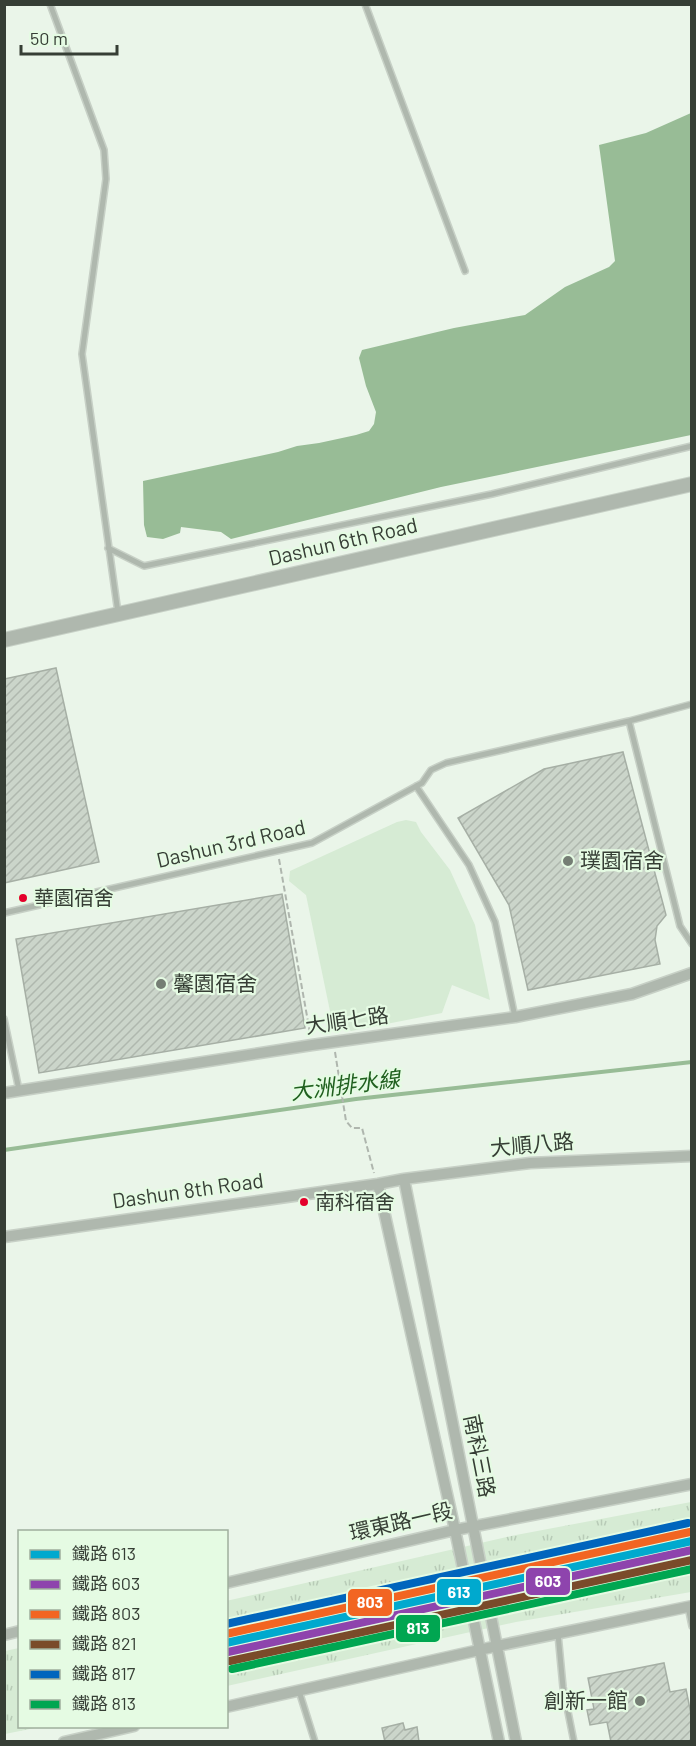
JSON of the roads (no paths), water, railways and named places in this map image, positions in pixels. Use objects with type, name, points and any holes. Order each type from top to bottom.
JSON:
[{"type":"street","name":"Dashun 6th Road","points":[[4,640],[692,484]]},
{"type":"street","name":"大順七路","points":[[4,1093],[312,1045],[515,1017],[632,994],[692,973]]},
{"type":"street","name":"大順八路","points":[[378,1184],[530,1163],[692,1156]]},
{"type":"street","name":"南科三路","points":[[404,1179],[516,1742]]},
{"type":"street","name":"南科三路","points":[[378,1184],[455,1530],[499,1742]]},
{"type":"street","name":"Dashun 8th Road","points":[[4,1237],[378,1184]]},
{"type":"street","name":"環東路一段","points":[[228,1583],[473,1526],[692,1484]]},
{"type":"street","points":[[228,1707],[497,1646],[690,1607]]},
{"type":"street","points":[[64,1742],[125,1728]]},
{"type":"lane","points":[[50,4],[104,150],[106,178],[82,354],[118,614]]},
{"type":"lane","points":[[365,4],[465,271]]},
{"type":"lane","points":[[108,548],[144,566],[492,494],[692,446]]},
{"type":"lane","name":"Dashun 3rd Road","points":[[4,913],[312,843],[422,783],[431,770],[446,763],[692,705]]},
{"type":"lane","points":[[628,721],[680,926],[692,944]]},
{"type":"lane","points":[[416,786],[469,865],[495,922],[515,1017]]},
{"type":"lane","points":[[4,1018],[19,1090]]},
{"type":"lane","points":[[690,1607],[692,1626]]},
{"type":"lane","points":[[558,1634],[563,1687],[574,1742]]},
{"type":"lane","points":[[299,1691],[315,1742]]},
{"type":"waterway","name":"大洲排水線","points":[[4,1150],[356,1099],[692,1062]]},
{"type":"rail line","name":"817","points":[[228,1624],[688,1523]]},
{"type":"rail line","name":"803","points":[[228,1634],[690,1532]]},
{"type":"rail line","name":"613","points":[[228,1643],[692,1541]]},
{"type":"rail line","name":"603","points":[[228,1652],[692,1550]]},
{"type":"rail line","name":"821","points":[[230,1661],[692,1560]]},
{"type":"rail line","name":"813","points":[[232,1669],[692,1569]]},
{"type":"place","name":"璞園宿舍","points":[[568,861]]},
{"type":"place","name":"華園宿舍","points":[[23,898]]},
{"type":"place","name":"馨園宿舍","points":[[161,984]]},
{"type":"place","name":"南科宿舍","points":[[304,1202]]},
{"type":"place","name":"創新一館","points":[[640,1701]]}]
